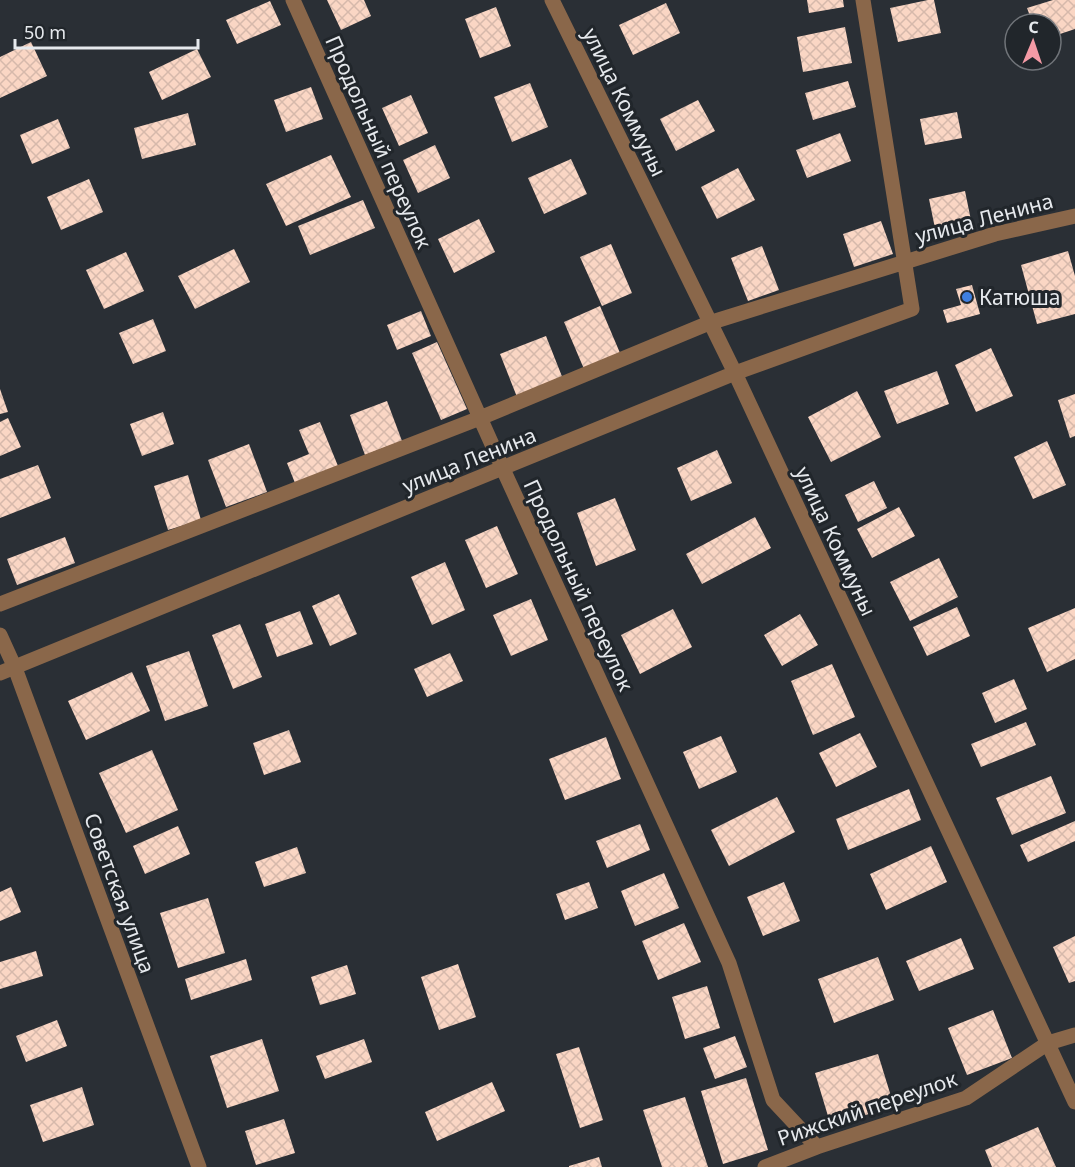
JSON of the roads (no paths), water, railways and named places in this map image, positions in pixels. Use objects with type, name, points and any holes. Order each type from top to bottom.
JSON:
[{"type":"street","name":"Продольный переулок","points":[[293,0],[503,469],[729,963],[773,1100],[817,1147]]},
{"type":"street","name":"улица Коммуны","points":[[552,0],[735,373],[1075,1102]]},
{"type":"street","points":[[863,0],[904,262]]},
{"type":"street","name":"улица Ленина","points":[[0,604],[480,418],[709,323],[995,234],[1075,216]]},
{"type":"street","name":"улица Ленина","points":[[7,670],[735,373],[912,309],[904,262]]},
{"type":"street","name":"Советская улица","points":[[0,635],[7,670],[199,1167]]},
{"type":"street","name":"Рижский переулок","points":[[765,1167],[817,1147],[966,1098],[1048,1043],[1075,1035]]},
{"type":"place","name":"Катюша","points":[[967,297]]}]
